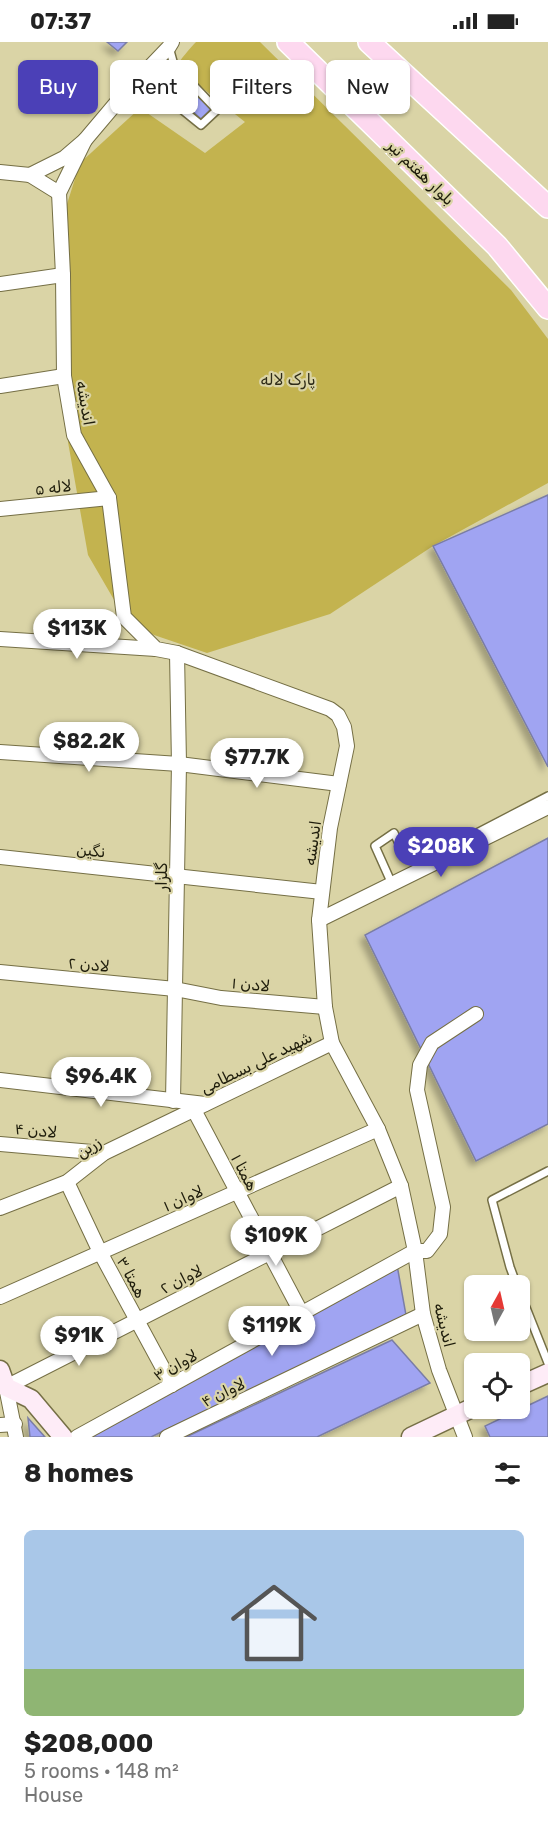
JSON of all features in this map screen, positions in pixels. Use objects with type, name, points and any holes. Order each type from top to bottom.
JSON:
[{"type":"main road","name":"بلوار هفتم تیر","points":[[288,42],[497,246],[548,308]]},
{"type":"main road","points":[[369,42],[548,207]]},
{"type":"street","points":[[157,60],[172,44]]},
{"type":"street","points":[[30,175],[64,158],[85,140],[110,110]]},
{"type":"street","points":[[0,172],[30,175],[59,193],[85,140]]},
{"type":"street","name":"اندیشه","points":[[59,193],[64,376],[74,435],[109,498],[124,617],[156,648],[177,653],[330,709],[338,715],[344,727],[347,746],[330,828],[319,920],[325,1007],[332,1043],[378,1129],[400,1186],[415,1251],[423,1314],[439,1370],[465,1437]]},
{"type":"street","points":[[0,284],[63,275]]},
{"type":"street","points":[[0,386],[64,376]]},
{"type":"street","name":"لاله ۵","points":[[0,509],[109,498]]},
{"type":"street","points":[[0,639],[156,648]]},
{"type":"street","name":"گلزار","points":[[173,1101],[179,764],[177,653]]},
{"type":"street","points":[[0,752],[179,764],[339,784]]},
{"type":"street","points":[[319,920],[548,807]]},
{"type":"street","name":"نگین","points":[[0,857],[322,892]]},
{"type":"street","name":"لادن ۲","points":[[0,972],[175,989]]},
{"type":"street","name":"لادن ۱","points":[[175,989],[221,998],[325,1007]]},
{"type":"street","name":"لاوان ۳","points":[[77,1437],[415,1251],[427,1251],[440,1234],[443,1207],[417,1090],[420,1065],[432,1043],[476,1014]]},
{"type":"street","name":"شهید علی بسطامی","points":[[199,1107],[332,1043]]},
{"type":"street","points":[[0,1080],[173,1101],[199,1107]]},
{"type":"street","name":"زرین","points":[[0,1208],[67,1182],[104,1153],[199,1107]]},
{"type":"street","name":"همتا ۱","points":[[199,1107],[237,1192],[302,1314]]},
{"type":"street","name":"لاوان ۱","points":[[0,1297],[378,1129]]},
{"type":"street","name":"لادن ۴","points":[[0,1144],[104,1153]]},
{"type":"street","name":"همتا ۳","points":[[67,1182],[100,1252],[172,1385]]},
{"type":"street","name":"لاوان ۲","points":[[2,1380],[137,1320],[400,1186]]},
{"type":"street","name":"لاوان ۴","points":[[167,1437],[423,1314]]},
{"type":"street","points":[[530,1381],[548,1373]]},
{"type":"street","points":[[2,1380],[16,1430]]},
{"type":"street","points":[[2,1380],[31,1399],[63,1437]]},
{"type":"street","points":[[411,1437],[464,1412]]},
{"type":"street","points":[[0,1425],[16,1430]]},
{"type":"lane","points":[[172,44],[174,60]]},
{"type":"lane","points":[[187,114],[201,125],[217,110],[198,90]]},
{"type":"lane","points":[[392,884],[375,846],[394,833],[401,848],[411,859],[425,860],[548,796]]},
{"type":"lane","points":[[513,1275],[492,1200],[548,1171]]},
{"type":"lane","points":[[530,1318],[548,1363]]},
{"type":"green space","name":"پارک لاله","points":[[196,42],[260,42],[278,60],[210,60],[210,94],[198,85],[198,60],[181,60]]},
{"type":"green space","name":"پارک لاله","points":[[314,95],[326,107],[326,114],[333,114],[511,290],[548,339],[548,483],[433,546],[330,614],[207,653],[154,635],[124,617],[88,555],[68,442],[67,204],[80,163],[133,114],[149,114],[205,153],[245,122],[235,114],[314,114]]},
{"type":"building","points":[[107,42],[127,42],[118,51]]},
{"type":"building","points":[[198,97],[210,108],[201,119],[196,114],[198,114]]},
{"type":"building","points":[[548,495],[548,767],[433,546]]},
{"type":"building","points":[[548,838],[548,1124],[476,1161],[365,935]]},
{"type":"building","points":[[397,1265],[406,1315],[151,1437],[89,1437]]},
{"type":"building","points":[[392,1340],[430,1383],[317,1437],[186,1437]]},
{"type":"building","points":[[548,1396],[548,1437],[490,1437],[485,1426],[500,1419],[530,1419],[530,1405]]},
{"type":"building","points":[[28,1418],[45,1437],[30,1437]]}]
